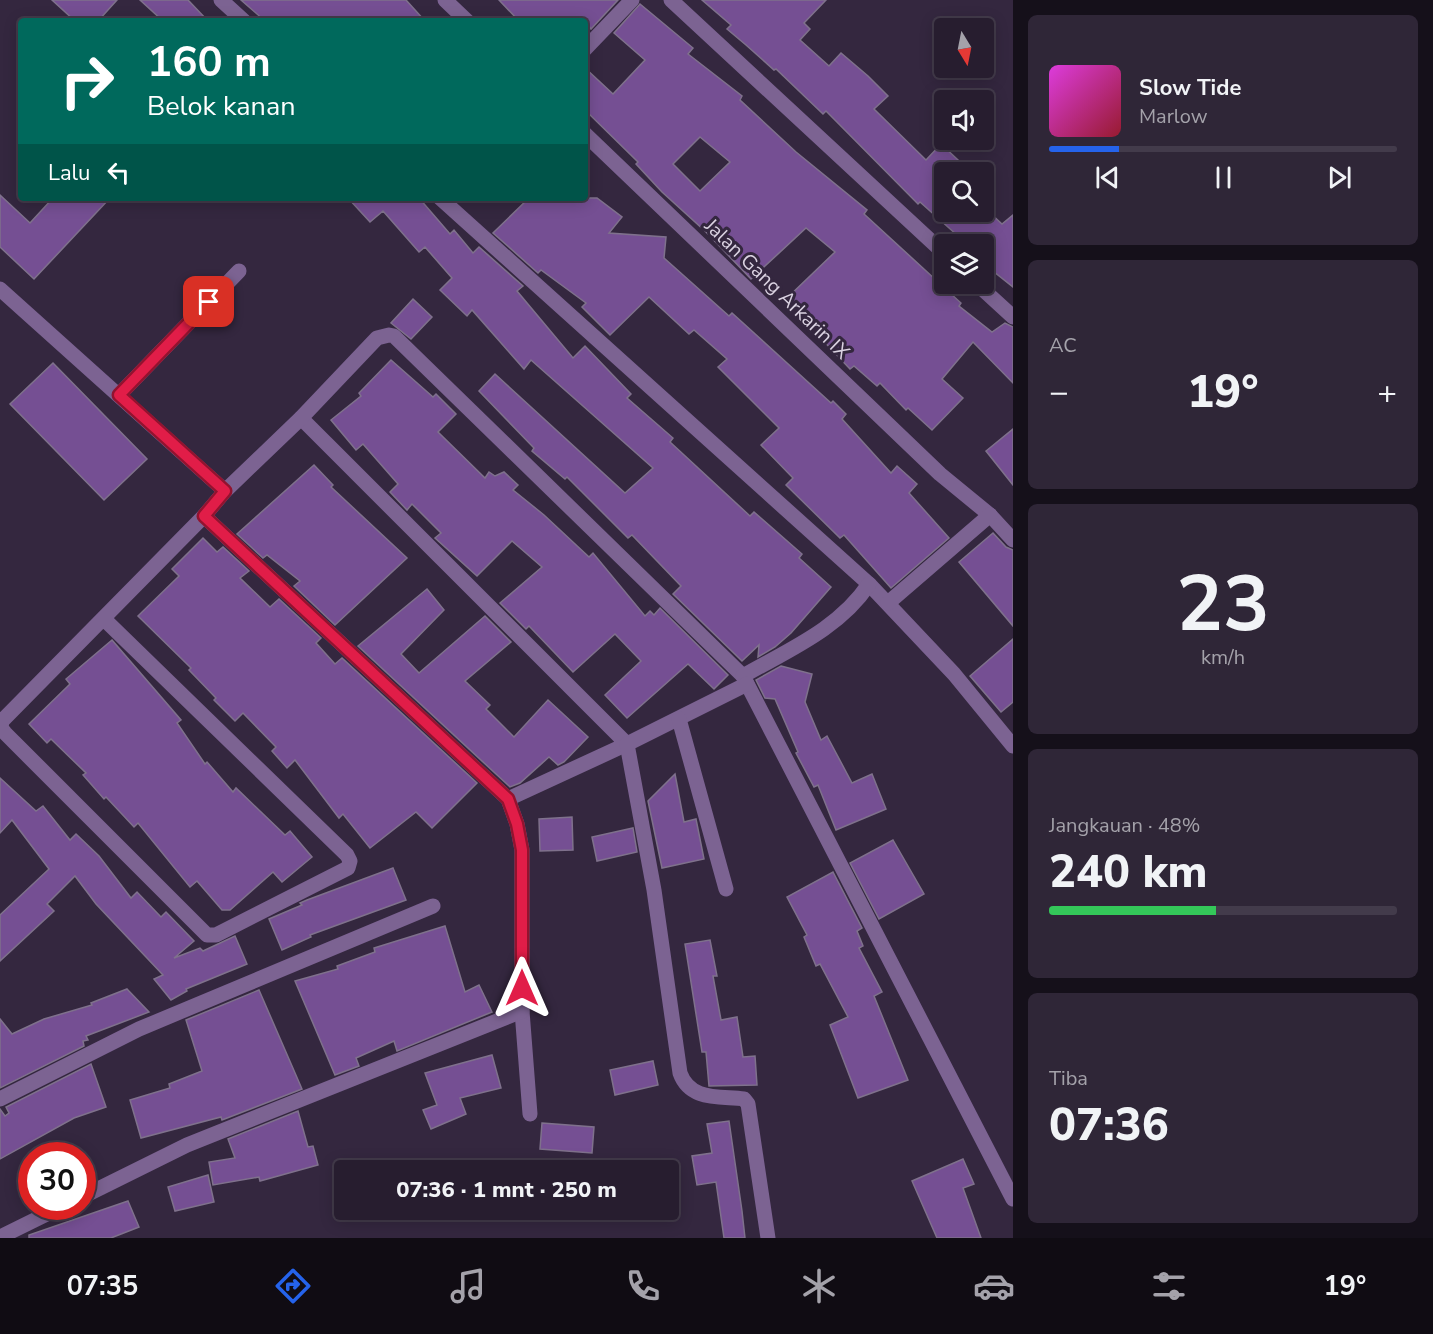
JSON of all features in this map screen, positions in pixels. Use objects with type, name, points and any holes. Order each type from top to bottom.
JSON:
[{"type":"street","points":[[221,0],[241,18]]},
{"type":"street","points":[[445,0],[463,18]]},
{"type":"street","points":[[588,46],[632,0]]},
{"type":"street","points":[[671,0],[934,244]]},
{"type":"street","name":"Jalan Gang Arkarin IX","points":[[588,137],[940,474],[990,515],[1013,540]]},
{"type":"street","points":[[444,201],[869,584],[954,674],[1013,746]]},
{"type":"street","points":[[119,395],[239,271]]},
{"type":"street","points":[[0,289],[225,491]]},
{"type":"street","points":[[988,294],[1013,317]]},
{"type":"street","points":[[104,619],[347,855],[350,861],[348,868],[216,935],[207,936],[1,728],[2,721],[377,338],[389,334],[394,336],[745,680],[1013,1199]]},
{"type":"street","points":[[300,418],[627,744],[654,890],[680,1073],[686,1085],[695,1094],[744,1099],[748,1104],[768,1238]]},
{"type":"street","points":[[888,603],[990,515]]},
{"type":"street","points":[[204,516],[508,799],[517,824],[522,850],[522,1011],[530,1114]]},
{"type":"street","points":[[508,799],[679,718],[745,680],[839,620],[857,602],[869,584]]},
{"type":"street","points":[[679,718],[726,889]]},
{"type":"street","points":[[0,1099],[139,1029],[433,906]]},
{"type":"street","points":[[96,1190],[187,1145],[522,1011]]},
{"type":"street","points":[[0,1237],[35,1220]]},
{"type":"building","points":[[52,0],[117,0],[101,18],[72,18]]},
{"type":"building","points":[[140,0],[188,0],[205,18],[160,18]]},
{"type":"building","points":[[241,0],[406,0],[422,18],[262,18]]},
{"type":"building","points":[[499,0],[618,0],[591,29],[588,25],[588,18],[516,18]]},
{"type":"building","points":[[702,0],[826,0],[804,23],[810,29],[800,40],[829,66],[841,53],[868,76],[888,96],[874,109],[926,160],[935,150],[947,150],[958,160],[956,162],[934,162],[934,215],[920,202],[918,204],[826,111],[823,114],[776,69],[774,70],[727,29],[731,25]]},
{"type":"building","points":[[640,4],[693,48],[688,54],[742,96],[740,100],[796,152],[867,210],[864,214],[934,278],[934,294],[951,294],[961,303],[959,306],[992,332],[1005,323],[1013,327],[1013,383],[973,342],[942,379],[963,398],[932,430],[908,408],[906,410],[880,383],[877,386],[854,366],[850,369],[785,300],[835,252],[806,228],[751,279],[706,232],[662,192],[636,164],[638,162],[588,113],[588,71],[613,94],[645,60],[614,33]],"holes":[[[700,137],[730,162],[700,191],[673,164]]]},
{"type":"building","points":[[0,195],[30,223],[50,201],[107,201],[34,279],[0,247]]},
{"type":"building","points":[[588,198],[597,198],[622,217],[609,233],[666,237],[664,258],[729,316],[732,313],[831,403],[833,401],[846,414],[842,419],[891,473],[897,466],[917,484],[909,493],[949,538],[891,588],[844,535],[840,538],[786,485],[793,478],[761,445],[779,428],[718,367],[727,359],[694,330],[689,334],[649,297],[610,335],[582,307],[586,303],[541,270],[538,273],[493,233],[526,201],[588,201]]},
{"type":"building","points":[[351,201],[422,201],[450,234],[454,230],[473,253],[479,247],[523,286],[517,291],[573,358],[585,346],[631,394],[627,398],[673,438],[670,442],[750,516],[754,512],[802,554],[799,558],[831,587],[791,633],[775,647],[758,657],[759,645],[742,661],[673,594],[681,586],[632,535],[628,538],[567,477],[565,479],[532,451],[534,448],[479,391],[495,374],[625,493],[653,468],[531,360],[524,369],[472,310],[467,316],[440,290],[452,278],[425,247],[419,252],[383,211],[370,222]]},
{"type":"building","points":[[1013,215],[1013,287],[994,272],[994,234],[956,234],[942,222],[994,222],[994,217],[1002,224]]},
{"type":"building","points":[[413,299],[432,317],[411,339],[391,323]]},
{"type":"building","points":[[391,360],[433,397],[436,394],[456,414],[438,432],[485,478],[489,472],[495,476],[504,472],[518,485],[513,490],[589,557],[593,553],[645,616],[650,611],[654,615],[660,608],[728,675],[714,689],[688,664],[627,718],[605,695],[641,661],[615,634],[573,672],[529,626],[526,629],[500,603],[542,567],[512,541],[477,576],[435,538],[441,533],[412,504],[407,510],[390,492],[398,484],[363,444],[356,450],[331,420],[361,396],[359,393]]},
{"type":"building","points":[[53,363],[147,459],[104,500],[10,404]]},
{"type":"building","points":[[1013,429],[1013,485],[986,451]]},
{"type":"building","points":[[314,465],[333,485],[331,487],[407,558],[335,625],[294,586],[300,581],[267,555],[263,558],[237,534]]},
{"type":"building","points":[[993,533],[1006,547],[1013,550],[1013,626],[959,562]]},
{"type":"building","points":[[203,538],[217,552],[223,547],[249,571],[240,578],[270,607],[279,599],[321,638],[316,643],[335,664],[342,658],[477,783],[432,828],[416,812],[370,848],[343,814],[339,818],[295,760],[287,768],[272,751],[276,747],[243,713],[235,721],[189,670],[191,668],[138,616],[179,576],[172,569]]},
{"type":"building","points":[[427,589],[444,610],[401,654],[419,673],[485,616],[511,642],[465,681],[490,705],[486,709],[514,737],[548,700],[588,737],[564,762],[558,765],[549,757],[520,783],[510,787],[358,646]]},
{"type":"building","points":[[1013,639],[1013,702],[1001,712],[970,676]]},
{"type":"building","points":[[112,640],[181,720],[177,723],[205,764],[207,762],[233,792],[236,788],[285,835],[290,831],[312,857],[282,882],[273,872],[230,910],[222,910],[197,881],[190,887],[138,823],[134,827],[106,797],[104,799],[83,775],[86,773],[51,739],[47,743],[29,724],[70,684],[66,679]]},
{"type":"building","points":[[781,666],[812,674],[805,702],[821,740],[827,736],[852,783],[872,774],[886,809],[836,830],[818,785],[814,787],[796,753],[798,752],[775,699],[765,698],[756,680]]},
{"type":"building","points":[[675,774],[684,822],[696,819],[704,859],[662,868],[648,801]]},
{"type":"building","points":[[0,778],[36,811],[43,806],[70,840],[76,834],[99,856],[131,898],[137,892],[161,917],[166,912],[194,941],[174,958],[200,948],[203,951],[235,936],[247,964],[186,989],[187,991],[171,1000],[154,979],[163,975],[96,904],[75,876],[47,904],[54,911],[0,961],[0,915],[49,869],[12,820],[0,833]]},
{"type":"building","points":[[572,817],[573,850],[540,851],[539,819]]},
{"type":"building","points":[[633,828],[637,852],[597,861],[592,837]]},
{"type":"building","points":[[893,840],[924,894],[879,919],[850,863]]},
{"type":"building","points":[[393,868],[406,900],[310,935],[311,937],[282,950],[269,919],[302,905],[300,903],[307,900]]},
{"type":"building","points":[[833,872],[862,928],[857,931],[863,946],[859,948],[882,992],[874,996],[908,1080],[858,1098],[830,1025],[848,1017],[820,964],[816,966],[804,937],[807,935],[787,897]]},
{"type":"building","points":[[445,926],[465,992],[479,985],[492,1012],[397,1051],[394,1041],[356,1058],[359,1066],[335,1075],[295,981],[338,969],[337,966],[375,952],[374,948]]},
{"type":"building","points":[[710,940],[717,976],[713,976],[721,1020],[737,1017],[743,1057],[755,1056],[757,1085],[709,1086],[706,1052],[702,1052],[685,944]]},
{"type":"building","points":[[127,989],[149,1012],[86,1036],[88,1040],[83,1041],[84,1046],[0,1088],[0,1019],[12,1034],[44,1019],[92,1005],[91,1003]]},
{"type":"building","points":[[259,990],[302,1089],[222,1120],[221,1117],[141,1138],[130,1100],[170,1088],[169,1084],[202,1071],[186,1020]]},
{"type":"building","points":[[492,1055],[501,1088],[460,1098],[466,1114],[431,1129],[423,1110],[437,1105],[425,1073]]},
{"type":"building","points":[[653,1061],[658,1085],[615,1095],[610,1070]]},
{"type":"building","points":[[91,1064],[106,1107],[74,1118],[31,1142],[18,1142],[18,1149],[0,1159],[0,1109],[5,1116],[9,1113],[6,1107]]},
{"type":"building","points":[[298,1111],[308,1147],[313,1146],[318,1165],[260,1181],[259,1177],[213,1185],[209,1162],[235,1158],[228,1139]]},
{"type":"building","points":[[729,1121],[745,1238],[724,1238],[716,1182],[697,1185],[692,1156],[712,1153],[707,1124]]},
{"type":"building","points":[[542,1123],[594,1127],[592,1153],[540,1149]]},
{"type":"building","points":[[963,1159],[974,1184],[963,1188],[981,1238],[937,1238],[912,1181]]},
{"type":"building","points":[[208,1175],[214,1202],[175,1211],[168,1187]]},
{"type":"building","points":[[128,1201],[139,1227],[111,1238],[29,1238],[29,1235],[73,1220],[96,1220],[96,1212]]},
{"type":"route","points":[[209,302],[119,395],[225,491],[204,516],[508,799],[521,836],[522,988]]}]
